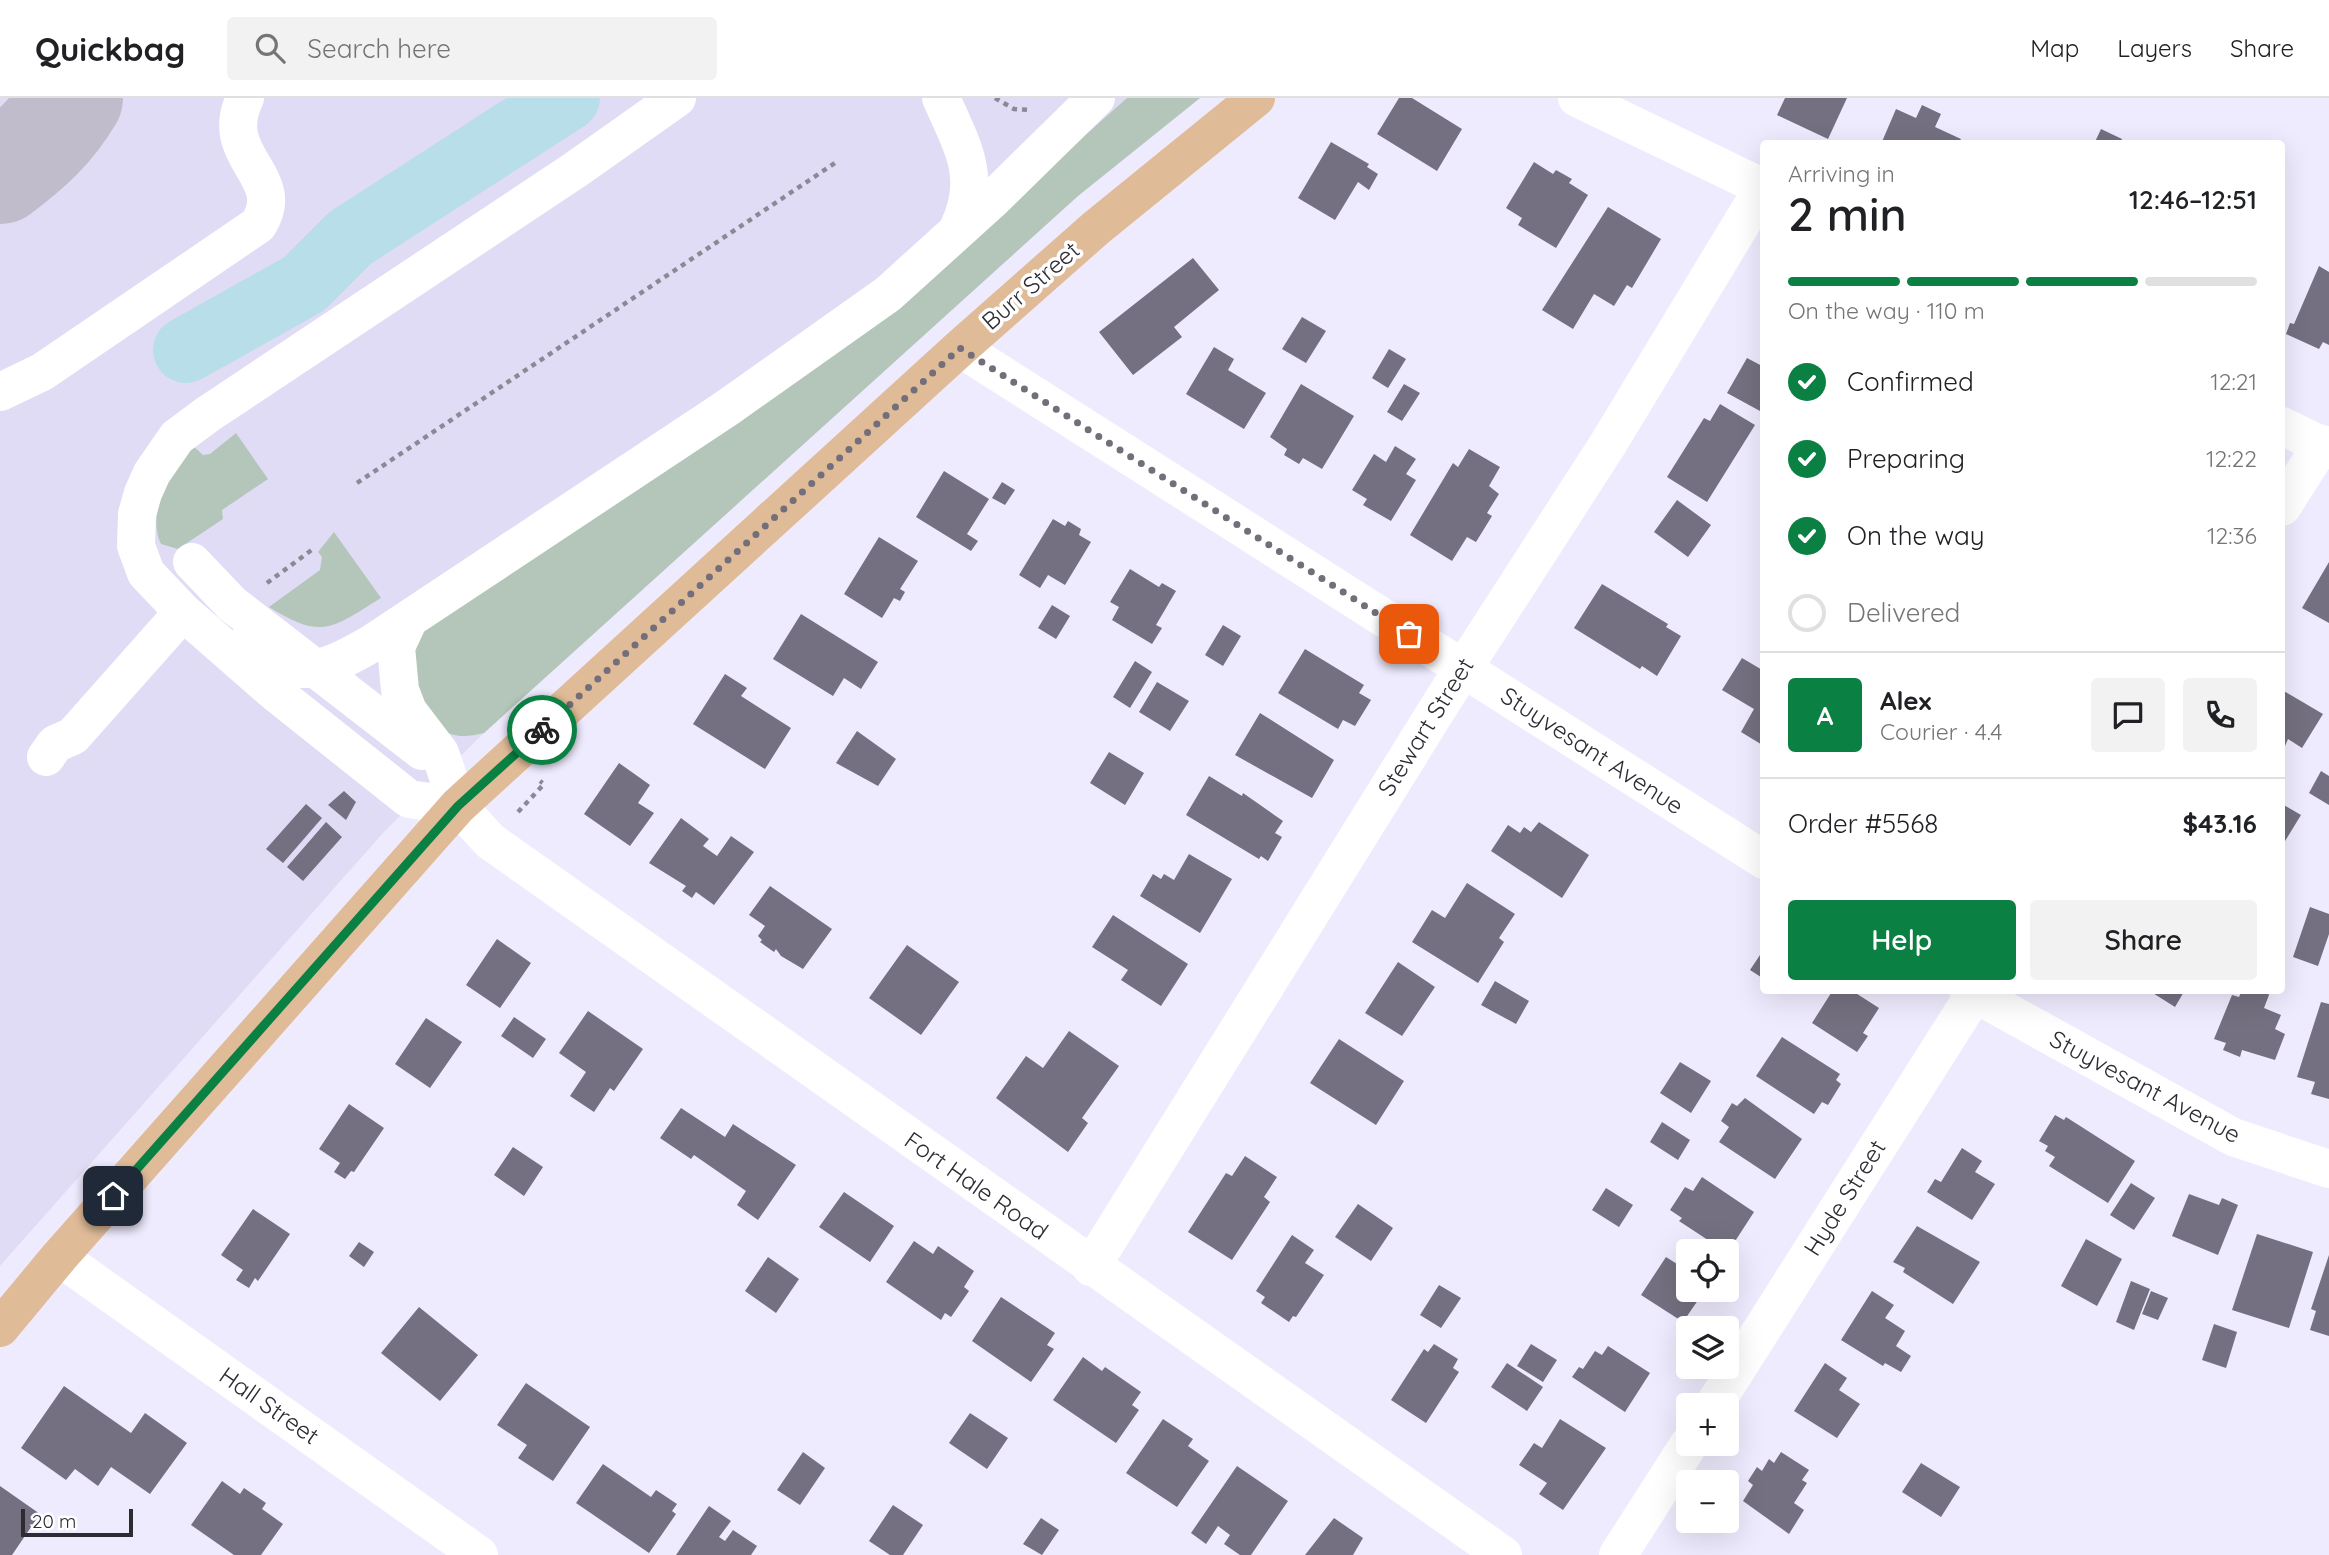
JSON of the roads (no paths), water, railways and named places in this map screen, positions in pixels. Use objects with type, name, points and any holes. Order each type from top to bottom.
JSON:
[{"type":"main road","name":"Burr Street","points":[[0,1328],[454,791],[1096,228],[1256,98]]},
{"type":"street","points":[[0,392],[42,372],[258,225],[267,206],[267,194],[237,137],[240,109],[246,98]]},
{"type":"street","points":[[454,791],[410,799],[276,694],[179,608],[139,561],[136,531],[140,503],[152,472],[177,437],[677,98]]},
{"type":"street","points":[[942,98],[968,158],[970,174],[966,212],[958,229]]},
{"type":"street","points":[[947,98],[972,128],[984,148],[990,168],[993,199]]},
{"type":"street","points":[[179,608],[204,613],[285,668],[296,671],[317,668],[354,654],[749,393],[888,294],[993,199],[1096,98]]},
{"type":"street","points":[[1577,98],[1760,187]]},
{"type":"street","name":"Stewart Street","points":[[1091,1267],[1463,668],[1608,444],[1760,193]]},
{"type":"street","name":"Stuyvesant Avenue","points":[[960,348],[1760,857]]},
{"type":"street","points":[[2285,427],[2325,447],[2285,503]]},
{"type":"street","points":[[192,562],[232,604],[399,731],[454,791]]},
{"type":"street","points":[[51,751],[58,722],[179,608]]},
{"type":"street","points":[[408,619],[396,647],[400,690],[408,711],[430,736],[454,791]]},
{"type":"street","name":"Fort Hale Road","points":[[454,791],[504,854],[1503,1555]]},
{"type":"street","name":"Hyde Street","points":[[1722,1393],[1972,994]]},
{"type":"street","name":"Stuyvesant Avenue","points":[[1977,994],[2233,1137],[2329,1169]]},
{"type":"street","name":"Hall Street","points":[[59,1257],[479,1555]]},
{"type":"street","points":[[1618,1555],[1681,1456]]},
{"type":"waterway","points":[[186,350],[304,284],[350,238],[567,98]]}]
